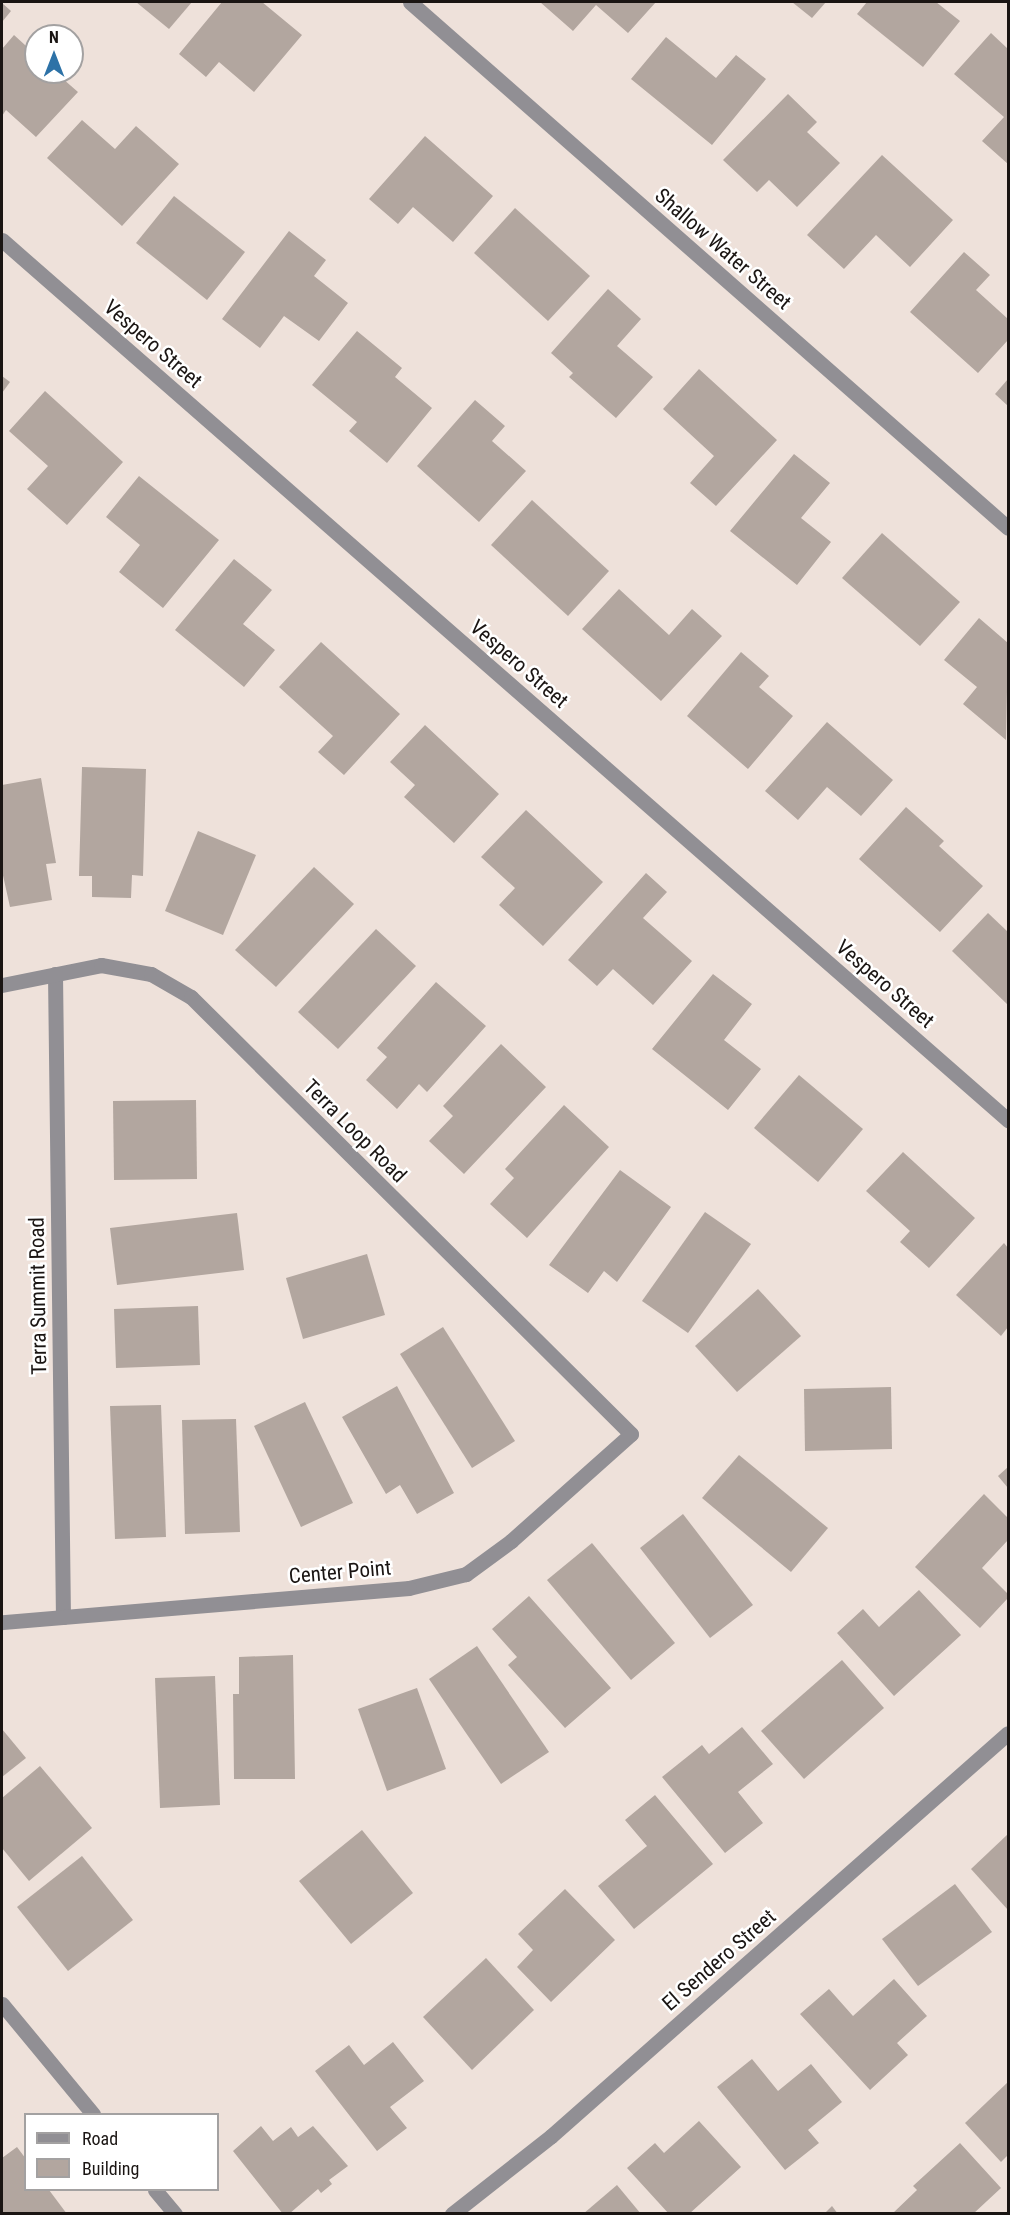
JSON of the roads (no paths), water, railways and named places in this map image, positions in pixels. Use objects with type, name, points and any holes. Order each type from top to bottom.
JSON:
[{"type":"street","name":"Shallow Water Street","points":[[410,2],[1008,528]]},
{"type":"street","name":"Vespero Street","points":[[2,240],[1008,1120]]},
{"type":"street","name":"Terra Loop Road","points":[[2,985],[101,965],[151,974],[191,997],[631,1434]]},
{"type":"street","name":"Terra Summit Road","points":[[55,974],[63,1617]]},
{"type":"street","name":"Center Point","points":[[2,1622],[409,1588],[466,1574],[512,1540],[631,1434]]},
{"type":"street","name":"El Sendero Street","points":[[452,2214],[550,2136],[1008,1732]]},
{"type":"street","points":[[2,2004],[91,2113]]},
{"type":"street","points":[[156,2191],[175,2214]]}]
